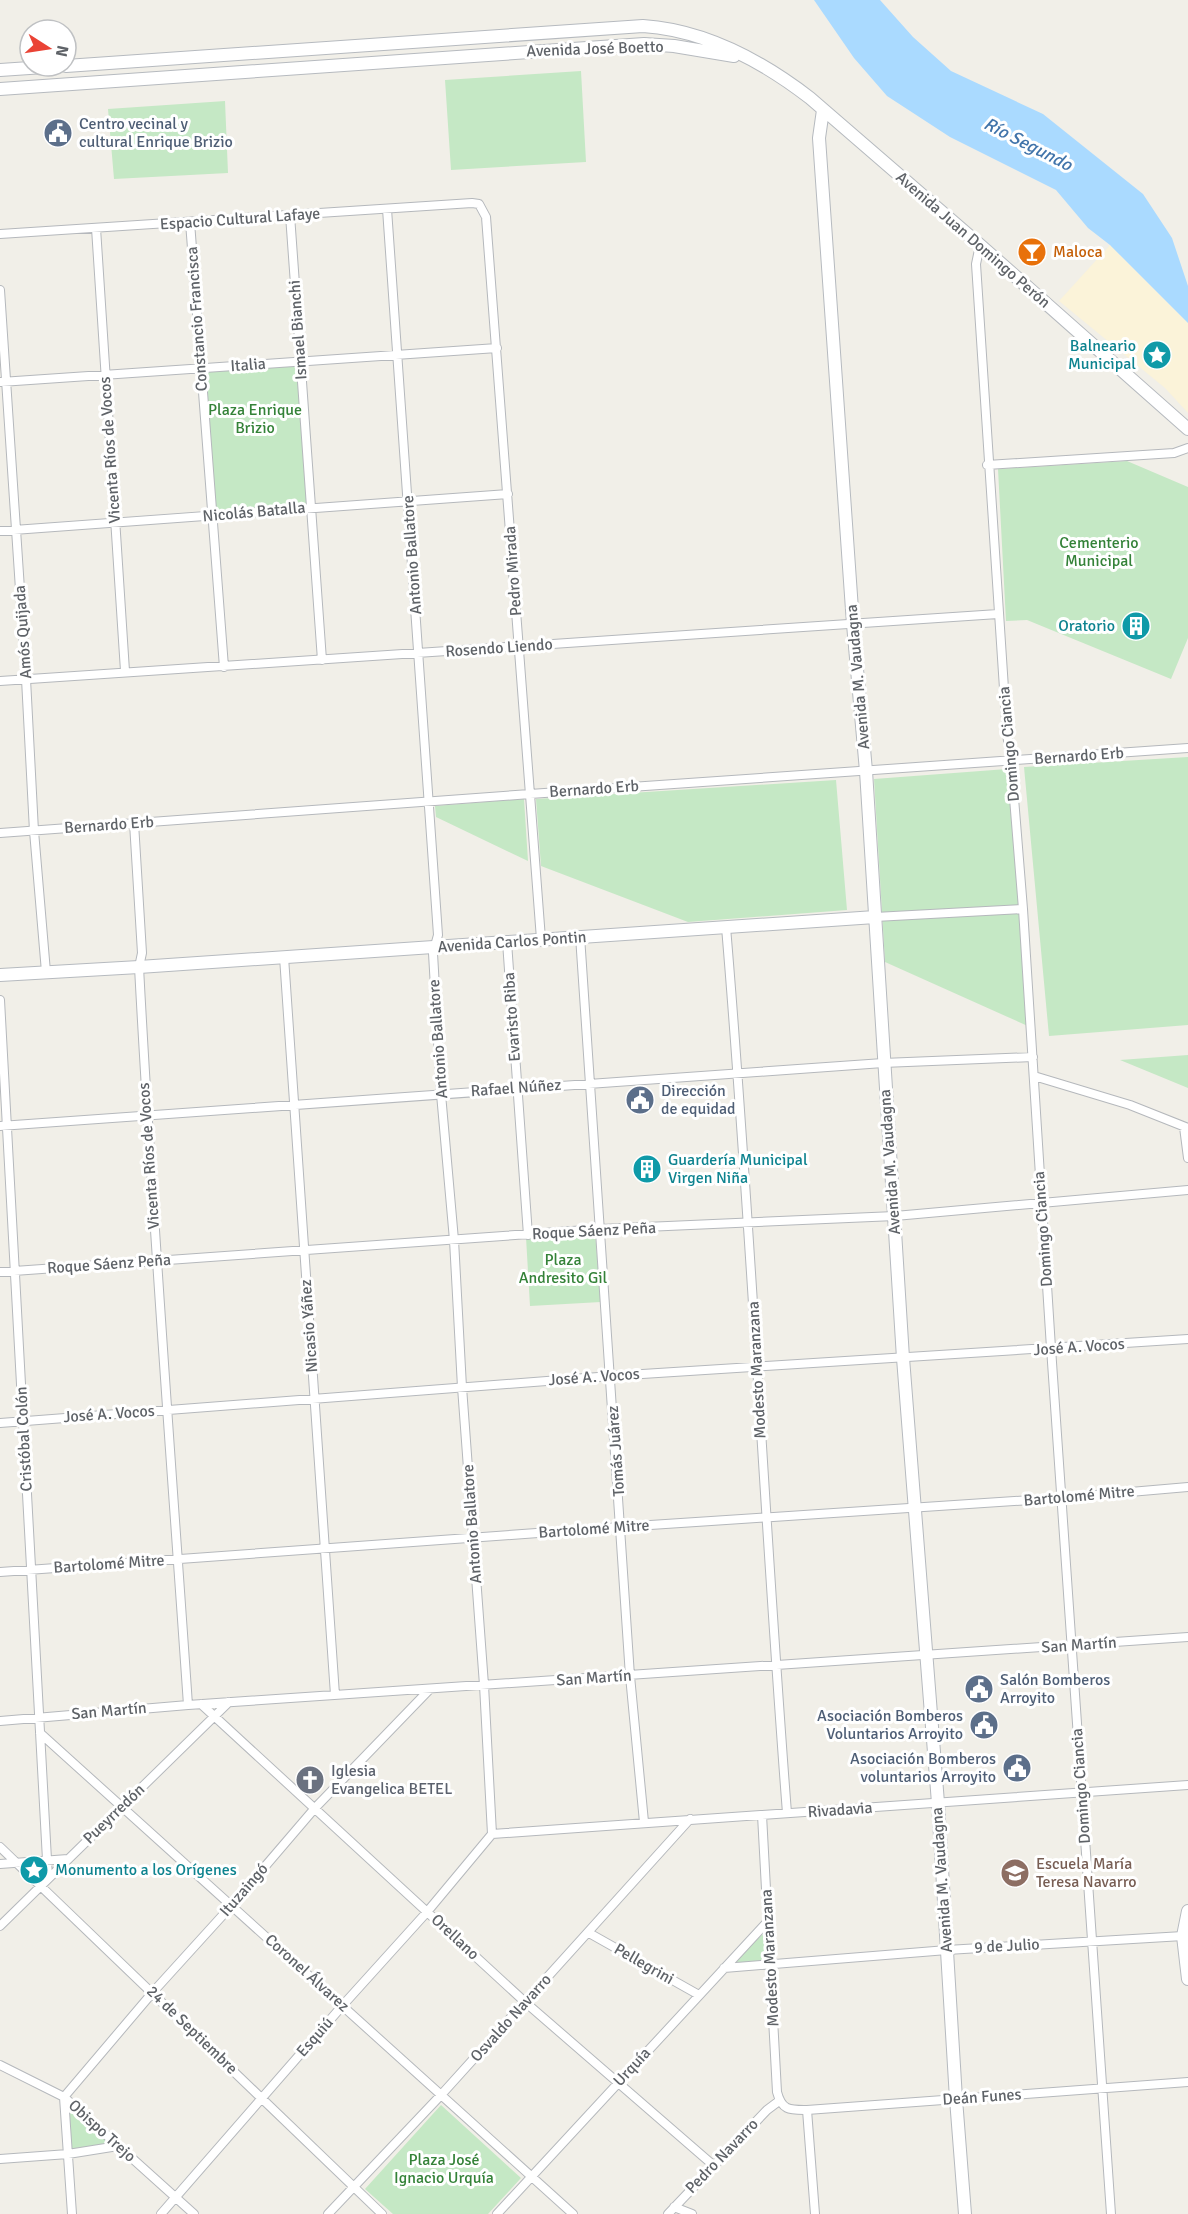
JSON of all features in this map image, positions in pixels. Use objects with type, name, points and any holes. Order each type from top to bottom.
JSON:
[{"type":"main road","name":"Avenida José Boetto","points":[[78,65],[643,26],[687,33],[720,45],[750,61]]},
{"type":"main road","name":"Avenida José Boetto","points":[[0,89],[644,44],[719,53],[750,61]]},
{"type":"main road","name":"Avenida Juan Domingo Perón","points":[[750,61],[780,77],[823,110],[1188,429]]},
{"type":"main road","points":[[0,70],[18,69]]},
{"type":"main road","name":"Avenida M. Vaudagna","points":[[823,110],[819,138],[853,624],[866,771],[903,1359],[938,1803],[965,2214]]},
{"type":"main road","name":"Avenida Carlos Pontin","points":[[0,975],[875,917]]},
{"type":"main road","points":[[1188,1911],[1183,1936],[1188,1979]]},
{"type":"street","name":"Espacio Cultural Lafaye","points":[[0,234],[479,204]]},
{"type":"street","name":"Pedro Mirada","points":[[479,204],[486,217],[497,348],[540,939]]},
{"type":"street","name":"Antonio Ballatore","points":[[387,209],[430,801],[438,935],[433,953],[441,1094],[454,1240],[492,1834]]},
{"type":"street","name":"Ismael Bianchi","points":[[290,215],[322,660]]},
{"type":"street","name":"Constancio Francisca","points":[[190,222],[224,667]]},
{"type":"street","name":"Vicenta Ríos de Vocos","points":[[96,228],[125,671]]},
{"type":"street","name":"Domingo Ciancia","points":[[980,245],[976,264],[987,465],[1007,734],[1023,909],[1041,1203],[1111,2214]]},
{"type":"street","name":"Amós Quijada","points":[[0,291],[3,382],[46,972]]},
{"type":"street","name":"Italia","points":[[3,382],[497,348]]},
{"type":"street","points":[[987,465],[1174,453],[1188,448]]},
{"type":"street","name":"Nicolás Batalla","points":[[0,531],[508,494]]},
{"type":"street","name":"Rosendo Liendo","points":[[0,681],[998,614]]},
{"type":"street","name":"Bernardo Erb","points":[[0,833],[1188,748]]},
{"type":"street","name":"Vicenta Ríos de Vocos","points":[[134,823],[142,952],[139,967],[165,1410],[188,1705]]},
{"type":"street","name":"Avenida Carlos Pontin","points":[[875,917],[1023,909]]},
{"type":"street","name":"Modesto Maranzana","points":[[726,927],[738,1073],[765,1518],[787,1813]]},
{"type":"street","name":"Tomás Juárez","points":[[580,936],[630,1676],[644,1822]]},
{"type":"street","name":"Evaristo Riba","points":[[507,942],[528,1234]]},
{"type":"street","name":"Nicasio Yáñez","points":[[284,957],[335,1695]]},
{"type":"street","name":"Cristóbal Colón","points":[[0,1000],[3,1125],[15,1271],[48,1878]]},
{"type":"street","name":"Rafael Núñez","points":[[3,1125],[883,1063],[1033,1057]]},
{"type":"street","points":[[1034,1076],[1130,1105],[1186,1127],[1188,1158]]},
{"type":"street","name":"Roque Sáenz Peña","points":[[0,1272],[600,1229],[895,1216],[1188,1190]]},
{"type":"street","name":"José A. Vocos","points":[[0,1423],[611,1376],[1188,1339]]},
{"type":"street","name":"Bartolomé Mitre","points":[[0,1572],[1061,1498],[1188,1487]]},
{"type":"street","name":"San Martín","points":[[0,1721],[229,1702],[1188,1637]]},
{"type":"street","name":"Ituzaingó","points":[[64,2097],[153,1992],[315,1809],[430,1689]]},
{"type":"street","name":"Pueyrredón","points":[[0,1926],[229,1702]]},
{"type":"street","name":"Orellano","points":[[201,1704],[525,2002],[713,2165]]},
{"type":"street","name":"Coronel Álvarez","points":[[40,1733],[573,2214]]},
{"type":"street","name":"Rivadavia","points":[[492,1834],[1188,1785]]},
{"type":"street","name":"Modesto Maranzana","points":[[762,1815],[779,2102]]},
{"type":"street","name":"Osvaldo Navarro","points":[[328,2214],[441,2095],[690,1819]]},
{"type":"street","name":"Esquiú","points":[[161,2214],[427,1912],[492,1834]]},
{"type":"street","name":"24 de Septiembre","points":[[0,1847],[382,2214]]},
{"type":"street","points":[[0,1864],[68,1859]]},
{"type":"street","name":"Urquía","points":[[497,2214],[769,1920]]},
{"type":"street","name":"Pellegrini","points":[[589,1933],[699,1995]]},
{"type":"street","name":"9 de Julio","points":[[724,1968],[947,1950],[1183,1936]]},
{"type":"street","name":"Obispo Trejo","points":[[0,2065],[64,2097],[194,2214]]},
{"type":"street","name":"Deán Funes","points":[[779,2102],[785,2108],[792,2110],[807,2110],[1188,2082]]},
{"type":"street","points":[[64,2097],[72,2214]]},
{"type":"street","name":"Pedro Navarro","points":[[668,2214],[767,2110],[779,2102]]},
{"type":"street","points":[[807,2110],[815,2214]]},
{"type":"street","points":[[0,2159],[68,2154],[118,2146]]},
{"type":"street","points":[[674,2207],[692,2214]]},
{"type":"green space","points":[[581,71],[586,162],[451,170],[445,80]]},
{"type":"green space","points":[[225,101],[228,173],[114,179],[108,109]]},
{"type":"green space","name":"Plaza Enrique Brizio","points":[[299,365],[309,505],[213,513],[203,371]]},
{"type":"green space","name":"Cementerio Municipal","points":[[1127,461],[1188,487],[1188,638],[1171,679],[1027,620],[1006,621],[998,469]]},
{"type":"green space","points":[[1188,757],[1188,1025],[1049,1036],[1024,767]]},
{"type":"green space","points":[[1007,769],[1030,1027],[885,962],[874,779]]},
{"type":"green space","points":[[836,780],[847,910],[688,922],[541,866],[536,799]]},
{"type":"green space","points":[[524,799],[528,861],[436,817],[435,806]]},
{"type":"green space","points":[[1188,1055],[1188,1088],[1120,1060]]},
{"type":"green space","name":"Plaza Andresito Gil","points":[[595,1233],[601,1302],[530,1306],[526,1237]]},
{"type":"green space","points":[[765,1932],[766,1962],[731,1963]]},
{"type":"green space","points":[[65,2100],[116,2145],[70,2152]]},
{"type":"green space","name":"Plaza José Ignacio Urquía","points":[[441,2105],[521,2178],[488,2214],[393,2214],[365,2189]]},
{"type":"sand","name":"Balneario Municipal","points":[[1110,245],[1188,323],[1188,413],[1165,388],[1059,301]]},
{"type":"water","name":"Río Segundo","points":[[814,0],[880,0],[913,37],[951,71],[1043,114],[1143,194],[1172,238],[1188,286],[1188,323],[1110,245],[1088,228],[1056,190],[950,137],[887,96],[854,58]]},
{"type":"place","name":"Centro vecinal y cultural Enrique Brizio","points":[[58,133]]},
{"type":"place","name":"Maloca","points":[[1032,252]]},
{"type":"place","name":"Balneario Municipal","points":[[1157,355]]},
{"type":"place","name":"Oratorio","points":[[1136,626]]},
{"type":"place","name":"Dirección de equidad","points":[[640,1100]]},
{"type":"place","name":"Guardería Municipal Virgen Niña","points":[[647,1169]]},
{"type":"place","name":"Salón Bomberos Arroyito","points":[[979,1689]]},
{"type":"place","name":"Asociación Bomberos Voluntarios Arroyito","points":[[984,1725]]},
{"type":"place","name":"Asociación Bomberos voluntarios Arroyito","points":[[1017,1768]]},
{"type":"place","name":"Iglesia Evangelica BETEL","points":[[310,1780]]},
{"type":"place","name":"Monumento a los Orígenes","points":[[34,1870]]},
{"type":"place","name":"Escuela María Teresa Navarro","points":[[1015,1873]]}]
